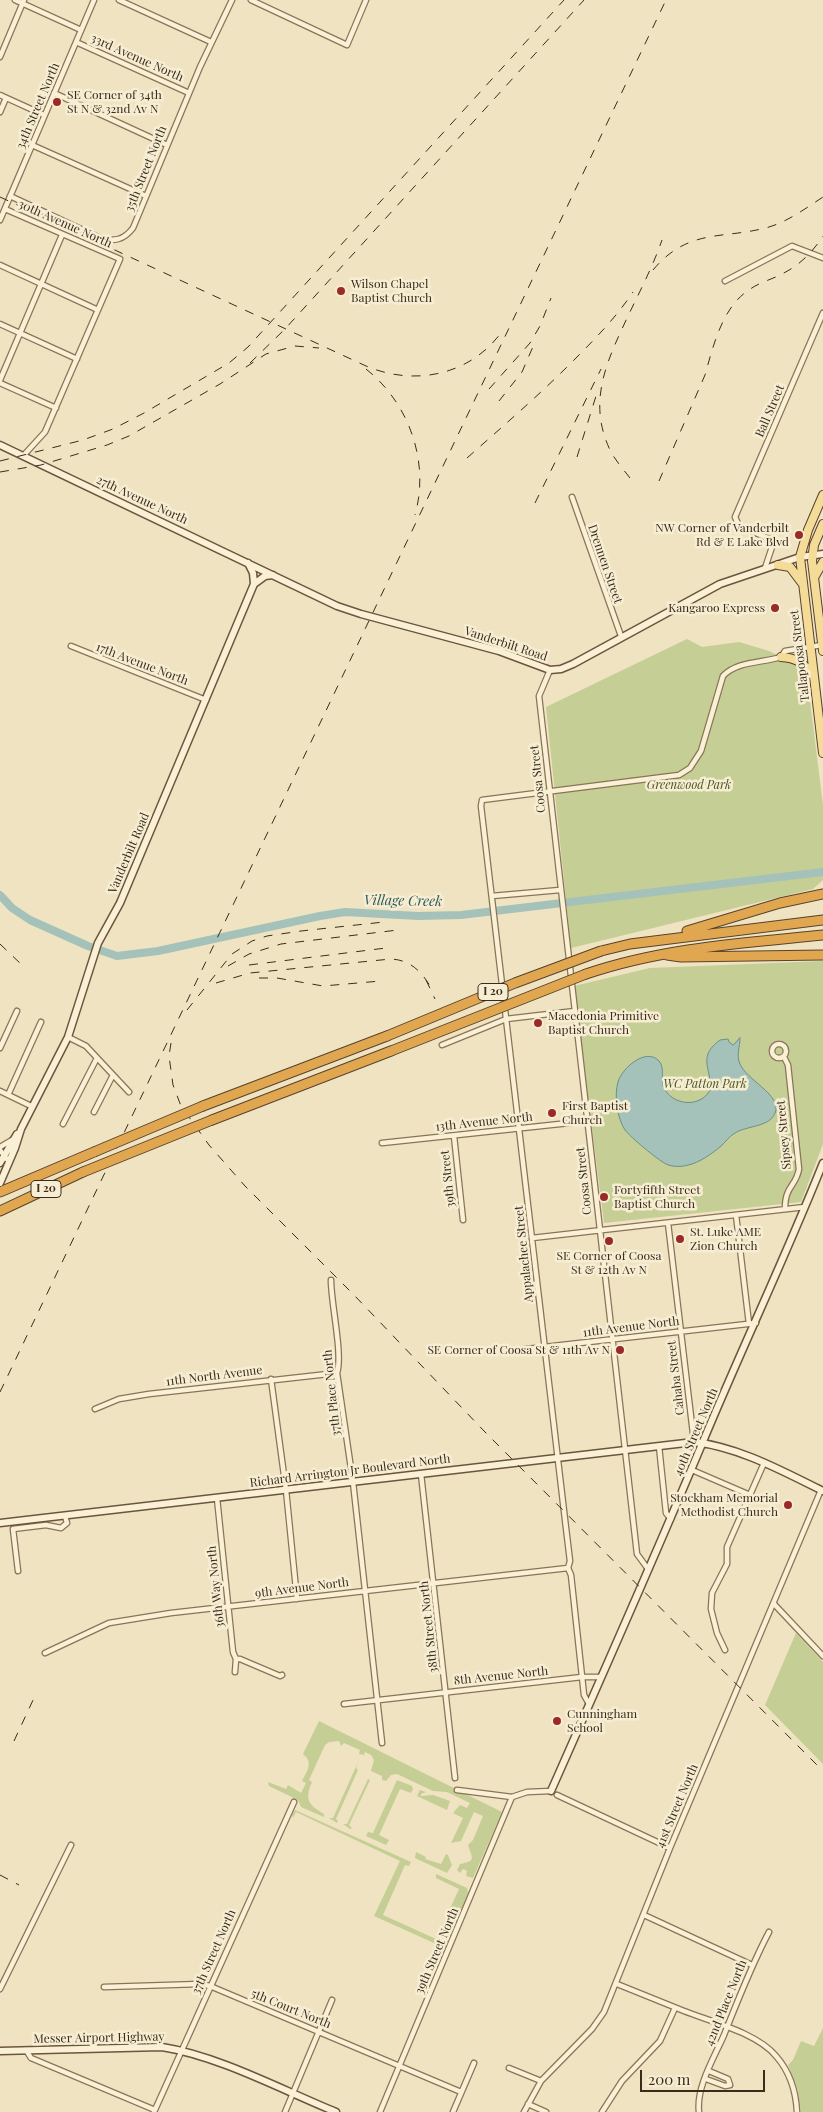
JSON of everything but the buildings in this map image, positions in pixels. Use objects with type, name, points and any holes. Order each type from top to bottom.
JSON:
[{"type":"highway","points":[[812,896],[823,888]]},
{"type":"highway","points":[[646,942],[823,894]]},
{"type":"highway","name":"I 20","points":[[0,1192],[203,1106],[388,1036],[515,983],[601,951],[646,942],[823,920]]},
{"type":"highway","name":"I 20","points":[[4,1209],[83,1172],[212,1120],[613,964],[660,954],[823,935]]},
{"type":"highway","points":[[660,954],[680,957],[823,955]]},
{"type":"main road","points":[[800,557],[808,530],[823,495]]},
{"type":"main road","points":[[812,555],[823,524]]},
{"type":"main road","name":"Tallapoosa Street","points":[[812,555],[823,651]]},
{"type":"main road","name":"Tallapoosa Street","points":[[800,557],[809,648],[823,753]]},
{"type":"main road","points":[[814,581],[823,562]]},
{"type":"main road","points":[[778,565],[790,567],[803,584]]},
{"type":"main road","points":[[781,657],[794,658],[802,662],[813,677]]},
{"type":"street","name":"33rd Avenue North","points":[[15,0],[81,30]]},
{"type":"street","name":"34th Street North","points":[[0,220],[94,0]]},
{"type":"street","points":[[119,0],[211,42]]},
{"type":"street","name":"35th Street North","points":[[10,196],[91,234],[112,241],[124,237],[128,233],[146,196],[211,42],[232,0]]},
{"type":"street","points":[[251,0],[347,45],[366,0]]},
{"type":"street","points":[[0,57],[23,2]]},
{"type":"street","name":"33rd Avenue North","points":[[76,42],[189,93]]},
{"type":"street","points":[[54,93],[167,145]]},
{"type":"street","points":[[0,95],[44,115]]},
{"type":"street","points":[[0,112],[6,98]]},
{"type":"street","points":[[32,145],[146,196]]},
{"type":"street","name":"30th Avenue North","points":[[5,209],[120,259],[98,310]]},
{"type":"street","points":[[56,408],[0,381],[62,235]]},
{"type":"street","points":[[725,281],[792,246],[823,258]]},
{"type":"street","points":[[0,265],[98,310],[45,432],[23,456]]},
{"type":"street","name":"Ball Street","points":[[766,568],[772,548],[770,540],[740,526],[736,522],[735,517],[823,313]]},
{"type":"street","points":[[0,324],[77,358]]},
{"type":"street","name":"27th Avenue North","points":[[0,445],[275,576]]},
{"type":"street","name":"Drennen Street","points":[[572,497],[622,636]]},
{"type":"street","name":"Vanderbilt Road","points":[[275,576],[337,606],[360,614],[499,651],[550,670],[573,664],[720,584],[800,557],[823,554]]},
{"type":"street","points":[[248,563],[253,573],[254,584]]},
{"type":"street","points":[[254,584],[265,576],[275,576]]},
{"type":"street","name":"Vanderbilt Road","points":[[1,1179],[31,1106],[68,1037],[98,944],[120,903],[254,584]]},
{"type":"street","points":[[549,792],[679,775],[690,768],[699,756],[724,676],[728,672],[735,667],[781,657],[785,651],[822,645]]},
{"type":"street","name":"17th Avenue North","points":[[71,646],[206,700]]},
{"type":"street","name":"Coosa Street","points":[[550,670],[539,696],[549,792],[637,1554],[648,1570]]},
{"type":"street","name":"Appalachee Street","points":[[549,792],[482,800],[570,1561],[568,1568],[571,1575],[584,1695],[589,1704]]},
{"type":"street","points":[[492,898],[560,892]]},
{"type":"street","points":[[0,1048],[17,1011]]},
{"type":"street","points":[[442,1045],[506,1019],[575,1011]]},
{"type":"street","points":[[8,1095],[41,1022]]},
{"type":"street","points":[[68,1037],[86,1046],[129,1092]]},
{"type":"street","name":"Sipsey Street","points":[[784,1057],[788,1065],[799,1169],[797,1177],[786,1195],[786,1209]]},
{"type":"street","points":[[63,1124],[97,1058]]},
{"type":"street","points":[[94,1112],[114,1075]]},
{"type":"street","points":[[0,1091],[31,1106]]},
{"type":"street","name":"13th Avenue North","points":[[382,1143],[588,1121]]},
{"type":"street","name":"Vanderbilt Road","points":[[0,1163],[1,1150],[14,1139],[21,1129]]},
{"type":"street","name":"39th Street","points":[[454,1136],[463,1220]]},
{"type":"street","points":[[1,1150],[9,1162]]},
{"type":"street","name":"40th Street North","points":[[554,1793],[589,1704],[671,1520],[752,1324],[823,1163]]},
{"type":"street","points":[[532,1238],[805,1207]]},
{"type":"street","points":[[736,1215],[752,1324]]},
{"type":"street","name":"Cahaba Street","points":[[668,1223],[694,1442]]},
{"type":"street","name":"37th Place North","points":[[331,1280],[339,1362],[337,1373],[353,1482],[382,1743]]},
{"type":"street","name":"11th Avenue North","points":[[509,1351],[752,1324]]},
{"type":"street","name":"11th North Avenue","points":[[95,1409],[119,1399],[337,1373]]},
{"type":"street","points":[[271,1380],[286,1490],[297,1599]]},
{"type":"street","name":"Richard Arrington Jr Boulevard North","points":[[0,1523],[694,1442],[725,1448],[792,1475],[822,1490]]},
{"type":"street","points":[[659,1446],[666,1514],[671,1520]]},
{"type":"street","points":[[725,1650],[711,1609],[712,1593],[726,1564],[727,1547],[764,1463]]},
{"type":"street","points":[[692,1470],[750,1495]]},
{"type":"street","name":"38th Street North","points":[[420,1474],[455,1778]]},
{"type":"street","name":"41st Street North","points":[[524,2112],[540,2081],[592,2029],[604,2012],[617,1984],[670,1848],[822,1490]]},
{"type":"street","name":"36th Way North","points":[[217,1498],[236,1659],[235,1672]]},
{"type":"street","points":[[18,1571],[13,1529],[46,1526],[61,1528],[67,1523],[62,1516]]},
{"type":"street","name":"9th Avenue North","points":[[44,1653],[109,1623],[229,1607],[568,1568]]},
{"type":"street","points":[[774,1604],[822,1652]]},
{"type":"street","points":[[236,1659],[240,1658],[280,1676],[282,1675]]},
{"type":"street","name":"8th Avenue North","points":[[344,1704],[582,1677],[601,1677]]},
{"type":"street","points":[[457,1790],[512,1796],[527,1792],[554,1793],[670,1848]]},
{"type":"street","name":"39th Street North","points":[[380,2112],[512,1796]]},
{"type":"street","name":"37th Street North","points":[[154,2111],[294,1802]]},
{"type":"street","points":[[0,1989],[70,1845]]},
{"type":"street","points":[[644,1915],[752,1965]]},
{"type":"street","name":"42nd Place North","points":[[699,2112],[699,2100],[709,2071],[752,1965],[769,1932]]},
{"type":"street","name":"5th Court North","points":[[104,1987],[200,1984],[210,1986],[461,2092]]},
{"type":"street","points":[[617,1984],[727,2027],[765,2045],[776,2055],[789,2074],[797,2112]]},
{"type":"street","points":[[285,2112],[332,2000]]},
{"type":"street","points":[[602,2112],[622,2082],[660,2041],[676,2008]]},
{"type":"street","name":"Messer Airport Highway","points":[[0,2051],[162,2047],[182,2050],[211,2059],[336,2112]]},
{"type":"street","points":[[26,2050],[32,2058],[154,2111]]},
{"type":"street","points":[[452,2112],[474,2063]]},
{"type":"street","points":[[509,2068],[540,2081]]},
{"type":"street","points":[[706,2079],[724,2086],[730,2085],[728,2078],[709,2071]]},
{"type":"street","points":[[528,2104],[546,2112]]},
{"type":"green space","name":"Greenwood Park","points":[[687,639],[702,647],[739,642],[769,651],[806,669],[823,805],[823,880],[813,889],[571,948],[546,707]]},
{"type":"green space","name":"WC Patton Park","points":[[823,961],[823,1144],[801,1202],[604,1223],[574,986],[650,968]]},
{"type":"green space","points":[[796,1633],[823,1662],[823,1764],[765,1705]]},
{"type":"green space","points":[[319,1721],[502,1812],[473,1878],[466,1876],[467,1871],[463,1869],[460,1873],[457,1870],[460,1864],[469,1862],[472,1858],[468,1845],[473,1840],[483,1816],[474,1812],[461,1841],[451,1843],[463,1818],[453,1813],[460,1805],[467,1808],[470,1803],[447,1792],[433,1791],[397,1774],[391,1775],[386,1781],[382,1780],[382,1776],[371,1771],[374,1760],[371,1755],[365,1752],[364,1755],[359,1754],[360,1750],[344,1743],[341,1746],[339,1741],[329,1742],[325,1745],[309,1780],[312,1782],[308,1793],[309,1801],[324,1814],[324,1817],[301,1807],[298,1800],[269,1786],[268,1782],[286,1789],[288,1785],[301,1793],[306,1783],[302,1781],[309,1764],[303,1754]]},
{"type":"green space","points":[[359,1760],[356,1768],[358,1770],[336,1819],[337,1823],[329,1818],[333,1818]]},
{"type":"green space","points":[[368,1779],[370,1780],[349,1825],[352,1828],[350,1829],[343,1824],[347,1824]]},
{"type":"green space","points":[[397,1780],[412,1786],[413,1789],[411,1793],[400,1789],[379,1835],[389,1840],[386,1845],[366,1836],[368,1832],[373,1833]]},
{"type":"green space","points":[[420,1790],[426,1792],[421,1794],[421,1796],[433,1795],[450,1801],[447,1810],[417,1796]]},
{"type":"green space","points":[[295,1810],[411,1862],[409,1866],[405,1865],[383,1915],[436,1939],[459,1889],[436,1878],[436,1874],[467,1888],[468,1893],[445,1948],[374,1916],[400,1861],[296,1812],[293,1818],[292,1815]]},
{"type":"green space","points":[[416,1852],[426,1857],[425,1859],[441,1864],[446,1854],[452,1865],[447,1873],[415,1858]]},
{"type":"green space","points":[[823,2028],[823,2112],[801,2112],[797,2087],[788,2065],[793,2060],[801,2041],[814,2046]]},
{"type":"water","points":[[740,1038],[738,1054],[740,1064],[749,1076],[767,1092],[775,1104],[776,1110],[770,1120],[740,1130],[706,1157],[686,1166],[671,1166],[662,1162],[625,1130],[618,1113],[616,1093],[620,1077],[635,1061],[648,1056],[654,1057],[661,1064],[663,1086],[670,1096],[682,1102],[696,1101],[702,1099],[711,1088],[707,1062],[709,1051],[720,1040],[728,1039],[733,1045]]},
{"type":"waterway","name":"Village Creek","points":[[0,895],[12,908],[30,920],[88,946],[117,956],[158,951],[345,912],[418,916],[461,915],[823,872]]},
{"type":"railway","points":[[0,461],[83,440],[113,429],[229,363],[248,347],[564,0]]},
{"type":"railway","points":[[250,363],[285,329],[584,0]]},
{"type":"railway","points":[[0,1392],[666,0]]},
{"type":"railway","points":[[0,197],[366,366],[385,372],[404,376],[423,376],[459,367],[475,358],[503,330]]},
{"type":"railway","points":[[653,270],[666,256],[680,247],[708,237],[769,227],[790,218],[823,197]]},
{"type":"railway","points":[[659,481],[705,375],[711,352],[725,317],[740,297],[760,283],[776,277],[799,263],[810,253],[823,236]]},
{"type":"railway","points":[[630,478],[610,450],[603,432],[600,398],[607,365],[613,349],[662,240]]},
{"type":"railway","points":[[467,458],[570,364],[611,321],[633,292]]},
{"type":"railway","points":[[489,389],[530,343],[540,326],[551,298]]},
{"type":"railway","points":[[499,401],[522,372],[535,342]]},
{"type":"railway","points":[[0,472],[41,465],[107,445],[129,436],[220,384],[266,354],[295,346],[319,348]]},
{"type":"railway","points":[[366,369],[394,399],[412,435],[420,475],[415,515]]},
{"type":"railway","points":[[535,503],[601,369]]},
{"type":"railway","points":[[577,457],[596,396]]},
{"type":"railway","points":[[187,1010],[232,954],[252,941],[267,936],[301,931],[384,922]]},
{"type":"railway","points":[[228,966],[249,954],[281,944],[398,930]]},
{"type":"railway","points":[[0,944],[23,966]]},
{"type":"railway","points":[[249,965],[386,948]]},
{"type":"railway","points":[[216,983],[250,973],[391,959],[414,967],[430,986]]},
{"type":"railway","points":[[259,978],[277,978],[323,986],[381,981]]},
{"type":"railway","points":[[426,980],[435,999]]},
{"type":"railway","points":[[171,1043],[169,1056],[173,1085],[181,1106],[209,1145],[245,1186],[354,1295],[485,1432],[823,1771]]},
{"type":"railway","points":[[14,1741],[34,1698]]},
{"type":"railway","points":[[0,1875],[19,1885]]},
{"type":"place","name":"SE Corner of 34th St N & 32nd Av N","points":[[57,102]]},
{"type":"place","name":"Wilson Chapel Baptist Church","points":[[341,291]]},
{"type":"place","name":"NW Corner of Vanderbilt Rd & E Lake Blvd","points":[[799,535]]},
{"type":"place","name":"Kangaroo Express","points":[[775,608]]},
{"type":"place","name":"Macedonia Primitive Baptist Church","points":[[538,1023]]},
{"type":"place","name":"First Baptist Church","points":[[552,1113]]},
{"type":"place","name":"Fortyfifth Street Baptist Church","points":[[604,1197]]},
{"type":"place","name":"St. Luke AME Zion Church","points":[[680,1239]]},
{"type":"place","name":"SE Corner of Coosa St & 12th Av N","points":[[609,1241]]},
{"type":"place","name":"SE Corner of Coosa St & 11th Av N","points":[[620,1350]]},
{"type":"place","name":"Stockham Memorial Methodist Church","points":[[788,1505]]},
{"type":"place","name":"Cunningham School","points":[[557,1721]]}]
